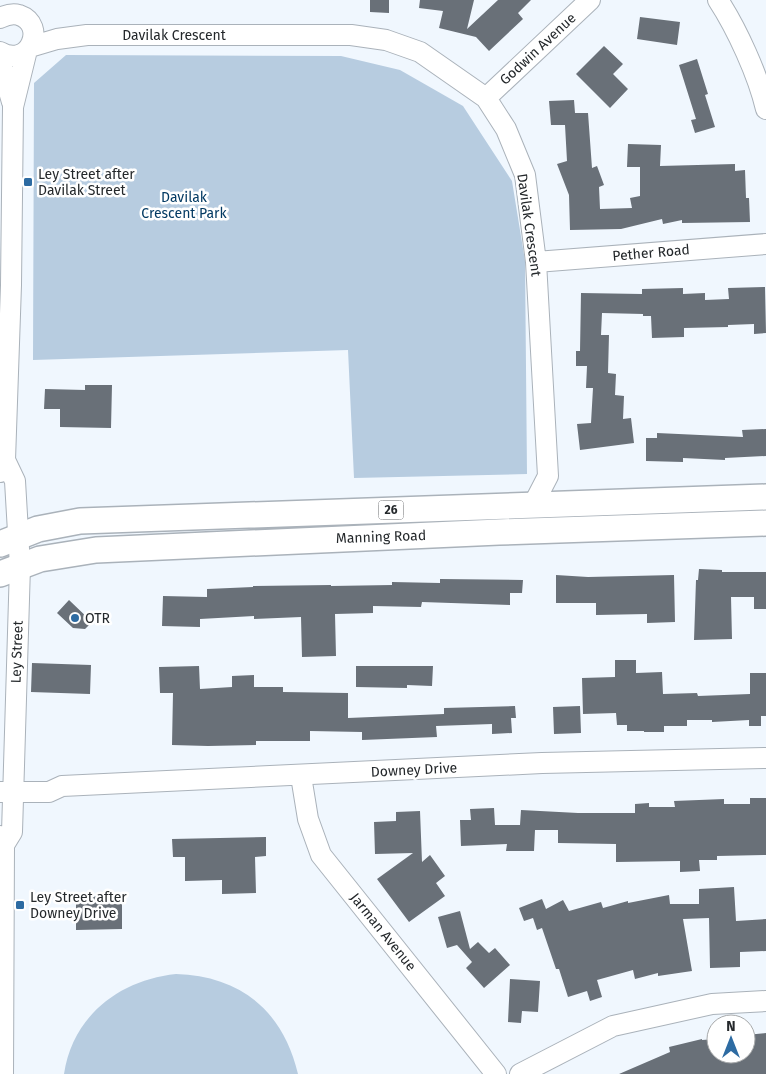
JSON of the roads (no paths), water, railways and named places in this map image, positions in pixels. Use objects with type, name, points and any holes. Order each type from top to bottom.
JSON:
[{"type":"main road","name":"Manning Road","points":[[9,540],[38,529],[80,522],[766,497]]},
{"type":"main road","name":"Manning Road","points":[[10,570],[46,557],[96,550],[479,533],[766,523]]},
{"type":"street","points":[[4,0],[0,18],[14,14],[29,22]]},
{"type":"street","name":"Ley Street","points":[[3,1074],[2,840],[12,832],[7,786],[9,540],[15,481],[3,466],[6,285],[13,106],[28,49],[33,38],[22,0]]},
{"type":"street","name":"Godwin Avenue","points":[[486,98],[590,0]]},
{"type":"street","points":[[718,0],[730,17],[762,92],[766,109]]},
{"type":"street","name":"Davilak Crescent","points":[[29,22],[57,31],[86,35],[351,35],[386,40],[420,52],[486,98],[506,129],[525,175],[536,262],[548,476]]},
{"type":"street","name":"Davilak Crescent","points":[[28,49],[57,39],[86,35]]},
{"type":"street","points":[[0,52],[11,56],[20,55],[28,49]]},
{"type":"street","name":"Ley Street","points":[[0,60],[13,106]]},
{"type":"street","name":"Pether Road","points":[[536,262],[766,244]]},
{"type":"street","points":[[533,505],[548,476],[571,504]]},
{"type":"street","name":"Downey Drive","points":[[7,786],[48,792],[62,786],[542,763],[766,758]]},
{"type":"street","name":"Jarman Avenue","points":[[302,776],[308,819],[321,855],[496,1074]]},
{"type":"street","points":[[520,1074],[613,1026],[712,1004],[766,1001]]},
{"type":"place","name":"Ley Street after Davilak Street","points":[[28,182]]},
{"type":"place","name":"OTR","points":[[75,618]]},
{"type":"place","name":"Ley Street after Downey Drive","points":[[20,905]]},
{"type":"park label","name":"Davilak Crescent Park","points":[[184,206]]}]
